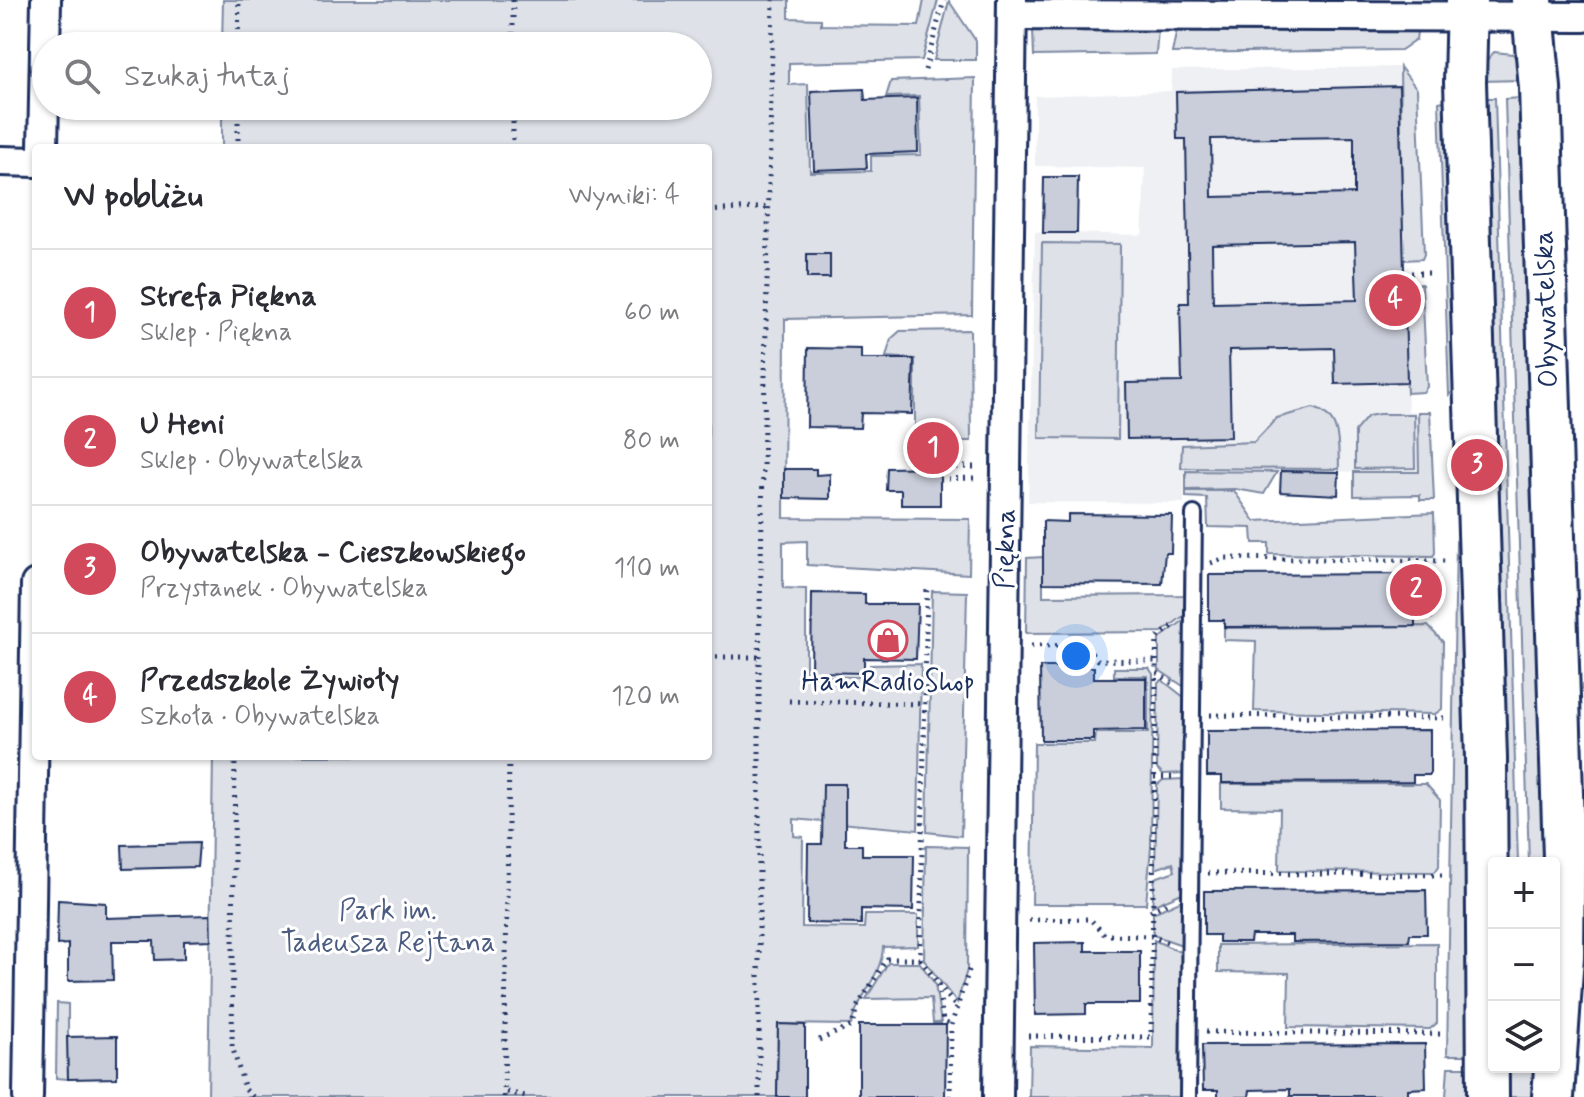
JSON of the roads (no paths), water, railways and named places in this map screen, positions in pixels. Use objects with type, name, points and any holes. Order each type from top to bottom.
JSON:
[{"type":"main road","name":"Obywatelska","points":[[1532,8],[1540,97],[1560,709],[1573,954],[1553,1097]]},
{"type":"main road","points":[[1467,9],[1486,758],[1488,1097]]},
{"type":"street","points":[[45,32],[46,0]]},
{"type":"street","points":[[1012,8],[1532,8],[1584,17]]},
{"type":"street","name":"Piękna","points":[[998,1097],[1012,8]]},
{"type":"street","points":[[43,144],[44,120]]},
{"type":"street","points":[[0,161],[32,162]]},
{"type":"street","points":[[28,1097],[33,760]]},
{"type":"lane","points":[[1188,1097],[1194,514]]},
{"type":"place","name":"Przedszkole Żywioły","points":[[1395,300]]},
{"type":"place","name":"Strefa Piękna","points":[[933,448]]},
{"type":"place","name":"Obywatelska - Cieszkowskiego","points":[[1477,465]]},
{"type":"place","name":"U Heni","points":[[1416,590]]},
{"type":"place","name":"HamRadioShop","points":[[888,640]]},
{"type":"park label","name":"Park im. Tadeusza Rejtana","points":[[388,927]]}]
